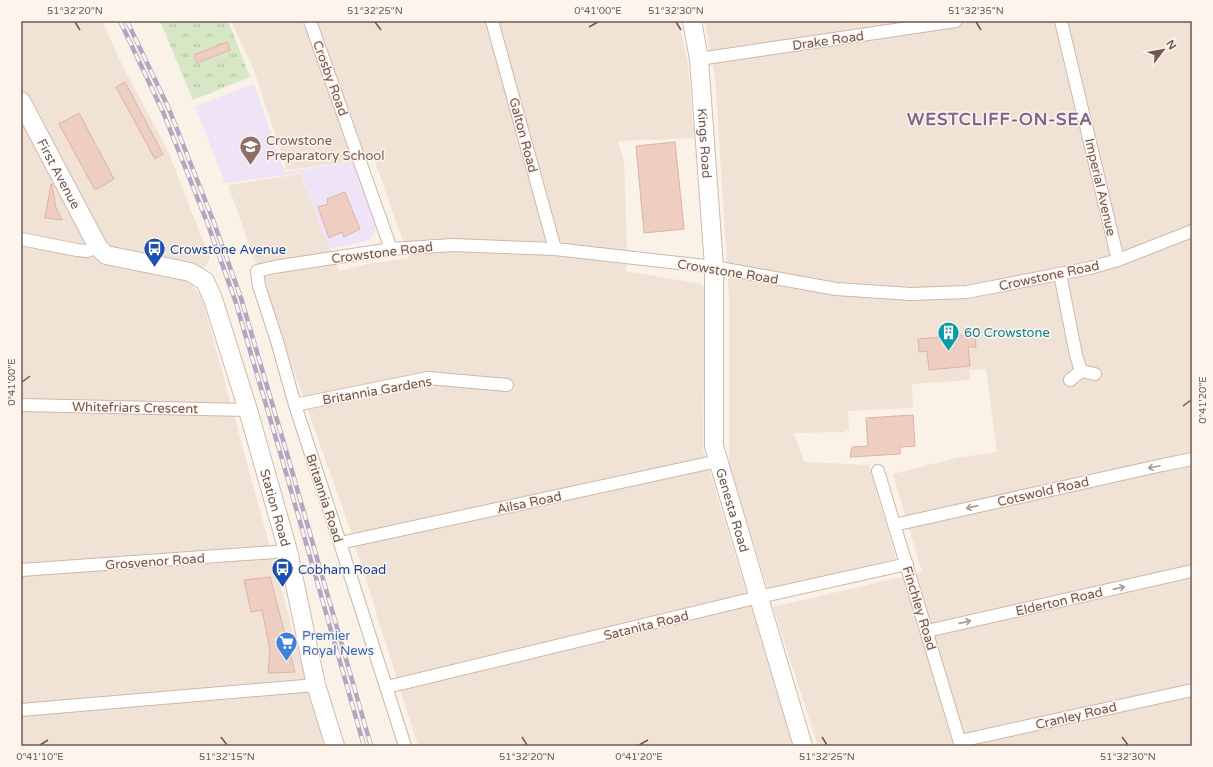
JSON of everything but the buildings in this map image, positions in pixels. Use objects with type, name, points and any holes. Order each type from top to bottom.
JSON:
[{"type":"street","name":"Crosby Road","points":[[310,21],[391,249]]},
{"type":"street","name":"Galton Road","points":[[492,21],[555,249]]},
{"type":"street","name":"Kings Road","points":[[692,21],[699,59],[714,267]]},
{"type":"street","name":"Drake Road","points":[[699,59],[956,21]]},
{"type":"street","name":"Imperial Avenue","points":[[1061,21],[1118,260]]},
{"type":"street","name":"First Avenue","points":[[21,101],[98,247]]},
{"type":"street","name":"Crowstone Road","points":[[257,272],[274,267],[391,249],[453,245],[555,249],[714,267],[836,290],[911,294],[967,292],[1060,274],[1118,260],[1192,231]]},
{"type":"street","points":[[21,239],[77,250],[87,251],[98,247]]},
{"type":"street","name":"Station Road","points":[[98,247],[106,255],[190,272],[205,281],[213,299],[248,410],[288,551],[316,685],[335,746]]},
{"type":"street","name":"Genesta Road","points":[[714,267],[714,446],[802,746]]},
{"type":"street","name":"Britannia Road","points":[[257,272],[259,286],[277,340],[295,405],[405,746]]},
{"type":"street","points":[[1060,274],[1076,355],[1081,371]]},
{"type":"street","points":[[1081,371],[1095,374]]},
{"type":"street","points":[[1070,380],[1081,371]]},
{"type":"street","name":"Britannia Gardens","points":[[295,405],[428,378],[507,385]]},
{"type":"street","name":"Whitefriars Crescent","points":[[21,405],[248,410]]},
{"type":"street","name":"Cotswold Road","points":[[894,525],[1192,459]]},
{"type":"street","name":"Ailsa Road","points":[[340,543],[718,460]]},
{"type":"street","name":"Finchley Road","points":[[878,471],[961,744]]},
{"type":"street","name":"Grosvenor Road","points":[[21,570],[288,551]]},
{"type":"street","name":"Satanita Road","points":[[387,687],[906,564]]},
{"type":"street","name":"Elderton Road","points":[[927,631],[1192,572]]},
{"type":"street","points":[[21,710],[316,685]]},
{"type":"street","name":"Cranley Road","points":[[961,744],[1192,690]]},
{"type":"shaded area","points":[[21,21],[102,21],[123,67],[168,151],[210,259],[193,286],[202,298],[324,746],[21,746]]},
{"type":"shaded area","points":[[231,21],[679,21],[688,65],[694,138],[618,141],[624,162],[627,247],[626,271],[701,284],[705,288],[703,450],[747,594],[797,746],[418,746],[350,529],[228,185],[300,174],[339,271],[372,263],[409,258],[374,159],[287,170],[254,70]]},
{"type":"shaded area","points":[[705,21],[1192,21],[1192,746],[818,746],[773,607],[922,572],[893,474],[956,458],[997,452],[986,369],[969,370],[970,380],[912,384],[913,408],[848,411],[849,429],[844,432],[794,433],[804,462],[869,465],[896,559],[768,589],[729,463],[729,295],[715,78]]},
{"type":"shaded area","name":"Crowstone Preparatory School","points":[[254,84],[285,172],[353,162],[376,222],[374,234],[369,240],[329,249],[301,173],[225,183],[195,106]]},
{"type":"green space","points":[[160,21],[228,21],[250,77],[193,100]]},
{"type":"railway","points":[[120,21],[163,112],[207,222],[235,300],[364,746]]},
{"type":"railway","points":[[127,21],[169,109],[213,220],[241,298],[371,746]]},
{"type":"place","name":"Crowstone Preparatory School","points":[[251,166]]},
{"type":"place","name":"Crowstone Avenue","points":[[155,268]]},
{"type":"place","name":"60 Crowstone","points":[[948,352]]},
{"type":"place","name":"Cobham Road","points":[[283,588]]},
{"type":"place","name":"Premier Royal News","points":[[287,662]]},
{"type":"district","name":"WESTCLIFF-ON-SEA","points":[[1000,119]]}]
